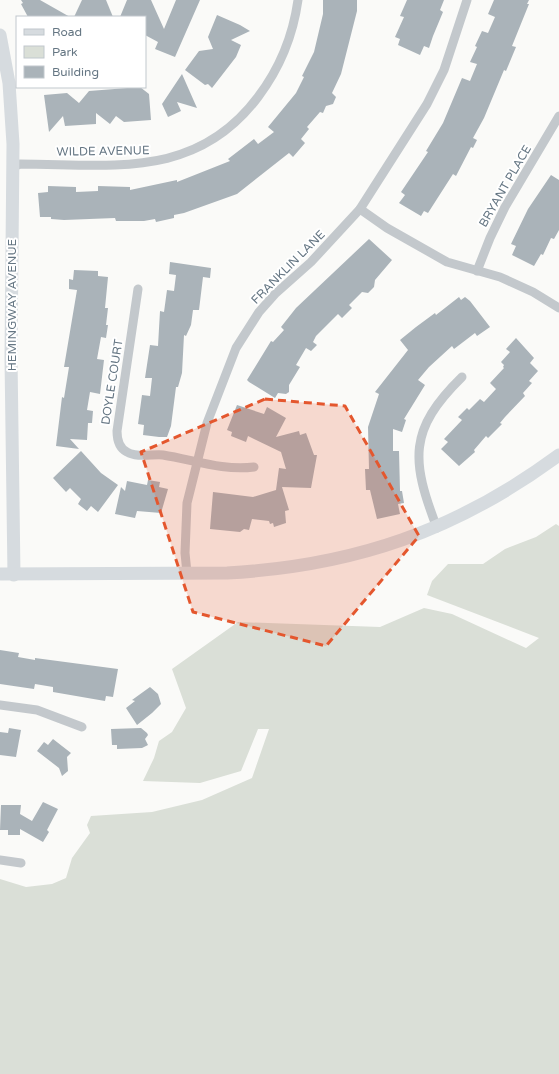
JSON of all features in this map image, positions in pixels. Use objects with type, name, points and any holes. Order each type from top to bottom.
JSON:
[{"type":"main road","name":"HEMINGWAY AVENUE","points":[[0,36],[9,83],[13,167],[11,358],[14,574]]},
{"type":"main road","points":[[0,574],[264,571],[328,562],[371,551],[437,528],[501,494],[559,455]]},
{"type":"street","name":"WILDE AVENUE","points":[[13,167],[20,164],[128,165],[149,163],[182,155],[207,145],[239,120],[253,104],[278,69],[291,34],[298,0]]},
{"type":"street","name":"FRANKLIN LANE","points":[[187,573],[185,553],[187,503],[207,423],[220,385],[236,348],[251,324],[275,294],[311,262],[360,209],[427,104],[444,70],[467,0]]},
{"type":"street","name":"BRYANT PLACE","points":[[477,271],[490,238],[505,207],[559,116]]},
{"type":"street","points":[[360,209],[387,228],[447,262],[507,280],[533,292],[559,308]]},
{"type":"street","name":"DOYLE COURT","points":[[138,289],[117,431],[120,446],[126,452],[136,455],[163,455],[238,469],[254,467]]},
{"type":"street","points":[[437,528],[419,470],[420,444],[426,422],[446,393],[462,376]]},
{"type":"street","points":[[0,705],[37,710],[82,727]]},
{"type":"street","points":[[0,860],[20,863]]},
{"type":"highlighted area","points":[[265,399],[345,406],[419,536],[326,646],[193,612],[141,452]]},
{"type":"green space","points":[[556,524],[559,526],[559,1074],[0,1074],[0,879],[26,887],[52,884],[66,878],[72,858],[90,833],[87,825],[91,816],[152,812],[202,800],[252,778],[269,729],[258,729],[241,771],[200,783],[143,781],[154,758],[159,741],[172,732],[186,708],[172,669],[238,622],[380,627],[424,608],[452,614],[526,648],[539,638],[427,595],[432,581],[448,564],[483,564],[505,549],[536,537]]},
{"type":"building","points":[[21,0],[40,0],[68,16],[27,16],[21,4],[23,3]]},
{"type":"building","points":[[82,0],[106,0],[113,16],[74,16]]},
{"type":"building","points":[[127,0],[151,0],[164,29],[176,0],[200,0],[175,57],[155,49],[158,42],[146,36],[146,16],[120,16]]},
{"type":"building","points":[[323,0],[357,0],[357,11],[341,74],[332,93],[336,97],[333,104],[326,106],[323,113],[320,112],[307,127],[309,129],[301,139],[305,143],[293,157],[289,153],[237,194],[184,213],[174,215],[174,218],[156,222],[155,219],[144,221],[116,221],[115,218],[64,220],[51,219],[51,217],[40,217],[38,193],[48,192],[48,186],[76,187],[76,192],[98,191],[98,186],[130,187],[130,190],[177,180],[177,182],[230,161],[228,159],[254,139],[258,144],[274,132],[268,127],[296,93],[304,77],[302,76],[314,52],[323,14]]},
{"type":"building","points":[[407,0],[444,0],[440,10],[443,12],[429,48],[424,46],[420,55],[398,45],[400,39],[395,37],[404,17],[400,16]]},
{"type":"building","points":[[494,0],[529,0],[527,4],[529,4],[512,46],[516,47],[506,71],[504,70],[484,118],[473,138],[477,140],[473,148],[471,147],[456,176],[453,174],[428,213],[424,211],[421,216],[399,203],[405,195],[401,192],[428,152],[426,151],[443,123],[462,78],[470,81],[477,64],[470,62],[477,47],[475,46],[482,31],[488,33],[495,17],[488,14]]},
{"type":"building","points":[[217,15],[250,31],[231,40],[241,45],[236,57],[212,88],[208,84],[205,85],[185,70],[199,51],[213,49],[208,37]]},
{"type":"building","points":[[182,74],[197,108],[177,102],[181,111],[168,117],[162,104]]},
{"type":"building","points":[[141,88],[149,94],[151,120],[124,122],[116,116],[110,124],[96,113],[96,124],[65,126],[63,116],[49,132],[44,95],[67,93],[79,103],[89,91]]},
{"type":"building","points":[[551,175],[559,180],[559,230],[554,239],[551,238],[543,255],[541,254],[534,266],[512,255],[516,246],[511,244],[528,209]]},
{"type":"building","points":[[369,239],[392,260],[375,280],[374,287],[368,293],[362,292],[349,305],[352,308],[342,318],[338,314],[316,336],[313,342],[317,345],[311,351],[306,348],[296,365],[300,367],[289,385],[289,392],[286,394],[278,393],[275,398],[249,382],[247,380],[271,341],[273,342],[284,330],[281,327],[296,308]]},
{"type":"building","points":[[170,262],[211,268],[210,278],[203,277],[199,310],[193,310],[191,325],[186,336],[184,335],[182,373],[178,387],[176,387],[171,426],[167,437],[159,437],[143,435],[144,425],[138,424],[142,395],[150,396],[152,378],[145,378],[150,345],[158,346],[160,311],[164,312],[167,290],[174,291],[176,275],[169,274]]},
{"type":"building","points":[[74,270],[98,271],[98,276],[108,277],[105,308],[108,308],[106,325],[108,325],[106,338],[101,337],[97,359],[104,360],[100,394],[90,392],[87,410],[93,411],[92,423],[88,423],[87,440],[70,439],[79,449],[56,446],[62,397],[64,398],[69,367],[64,367],[77,290],[69,289],[69,279],[73,280]]},
{"type":"building","points":[[459,297],[461,300],[465,297],[470,301],[490,327],[477,336],[475,333],[454,349],[452,346],[429,367],[418,380],[425,385],[404,419],[406,420],[402,432],[393,429],[393,451],[399,451],[400,491],[402,491],[404,503],[398,504],[400,514],[377,519],[370,490],[366,490],[365,469],[369,469],[368,427],[379,394],[375,392],[408,350],[400,340],[435,313],[436,315]]},
{"type":"building","points":[[516,338],[534,358],[530,363],[538,371],[529,381],[532,383],[523,393],[525,396],[500,423],[502,424],[488,438],[486,436],[474,450],[475,452],[459,466],[441,449],[448,442],[444,439],[462,420],[458,417],[467,408],[469,410],[480,399],[484,402],[496,389],[490,383],[504,368],[504,365],[501,362],[510,352],[506,349]]},
{"type":"building","points":[[237,405],[264,414],[267,407],[286,418],[276,437],[299,431],[300,435],[306,433],[314,455],[317,455],[311,488],[282,487],[289,510],[285,511],[286,523],[274,527],[273,523],[270,524],[269,521],[252,519],[249,530],[244,529],[240,532],[210,529],[213,492],[253,497],[276,490],[279,468],[286,469],[281,452],[248,436],[246,442],[231,436],[232,432],[227,430]]},
{"type":"building","points":[[81,451],[101,473],[118,485],[98,512],[91,506],[87,511],[78,504],[81,499],[70,488],[66,492],[53,478]]},
{"type":"building","points":[[148,480],[160,482],[159,487],[168,489],[161,513],[137,511],[135,518],[115,514],[121,487],[125,491],[127,481],[147,485]]},
{"type":"building","points":[[0,650],[19,653],[18,657],[35,660],[35,658],[118,669],[113,697],[106,696],[105,701],[53,692],[53,687],[35,684],[34,689],[0,684]]},
{"type":"building","points":[[150,687],[158,694],[161,704],[137,725],[126,708],[135,701],[132,700]]},
{"type":"building","points":[[9,728],[21,730],[16,757],[0,755],[0,732],[8,733]]},
{"type":"building","points":[[141,728],[148,735],[145,739],[148,745],[142,748],[117,749],[117,745],[112,745],[111,729]]},
{"type":"building","points":[[53,739],[71,753],[67,757],[68,771],[62,776],[59,768],[37,751],[44,742],[48,745]]},
{"type":"building","points":[[43,802],[58,809],[47,830],[49,832],[43,842],[20,829],[20,835],[8,835],[8,830],[0,830],[1,805],[21,805],[20,814],[32,821]]}]
